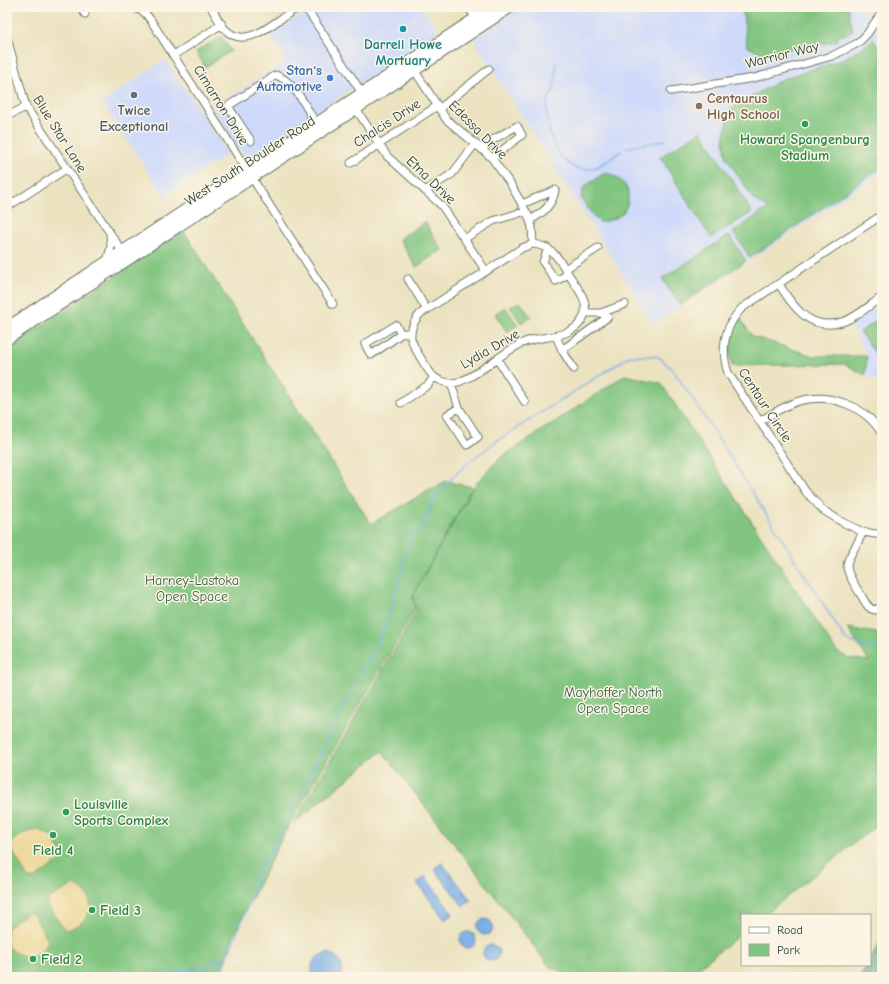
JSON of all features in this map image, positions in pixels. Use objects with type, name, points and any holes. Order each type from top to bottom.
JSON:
[{"type":"main road","name":"West South Boulder Road","points":[[7,340],[125,256],[249,173],[319,128],[356,109],[476,18],[493,7]]},
{"type":"main road","name":"West South Boulder Road","points":[[319,128],[362,93],[412,67],[510,7]]},
{"type":"main road","name":"West South Boulder Road","points":[[7,328],[106,262],[125,256]]},
{"type":"street","points":[[80,7],[85,14]]},
{"type":"street","name":"Cimarron Drive","points":[[134,7],[145,13],[150,19],[333,304]]},
{"type":"street","points":[[211,7],[228,32],[245,38],[255,36],[295,9],[304,9],[308,11],[362,93]]},
{"type":"street","points":[[468,7],[476,18]]},
{"type":"street","name":"Warrior Way","points":[[671,91],[754,78],[832,56],[858,43],[867,34],[882,12]]},
{"type":"street","points":[[174,55],[222,24]]},
{"type":"street","name":"Blue Star Lane","points":[[7,38],[26,107],[125,256]]},
{"type":"street","name":"Edessa Drive","points":[[412,67],[446,119],[492,158],[522,204],[528,216]]},
{"type":"street","name":"Chalcis Drive","points":[[351,163],[378,144],[438,107],[489,69]]},
{"type":"street","points":[[251,141],[228,106],[276,75],[284,78],[291,84],[319,128]]},
{"type":"street","points":[[7,116],[26,107]]},
{"type":"street","name":"Etna Drive","points":[[356,109],[387,156],[442,206],[486,271]]},
{"type":"street","points":[[483,149],[491,141],[516,126],[522,135],[492,158]]},
{"type":"street","points":[[425,191],[452,174],[475,144]]},
{"type":"street","points":[[7,207],[66,169]]},
{"type":"street","points":[[464,239],[493,221],[542,214],[554,197],[555,190],[522,204]]},
{"type":"street","name":"Centaur Circle","points":[[882,215],[742,308],[731,321],[724,338],[724,360],[728,373],[806,492],[823,510],[842,522],[863,532],[882,536]]},
{"type":"street","points":[[528,216],[533,244]]},
{"type":"street","points":[[106,262],[111,247],[110,234]]},
{"type":"street","points":[[401,403],[428,385],[434,377],[413,346],[411,332],[414,320],[420,314],[522,248],[533,244],[548,248],[554,253],[583,295],[585,313],[601,313],[625,304]]},
{"type":"street","points":[[548,248],[543,262],[556,281],[566,271],[598,248]]},
{"type":"street","points":[[408,279],[427,310]]},
{"type":"street","points":[[779,284],[794,308],[803,316],[822,323],[845,321],[882,297]]},
{"type":"street","name":"Lydia Drive","points":[[434,377],[452,383],[463,380],[525,342],[556,336],[570,331],[578,326],[585,313]]},
{"type":"street","points":[[562,350],[608,317],[601,313]]},
{"type":"street","points":[[401,334],[396,325],[365,344],[371,355],[401,334],[411,332]]},
{"type":"street","points":[[556,336],[562,350],[574,369]]},
{"type":"street","points":[[497,359],[525,402]]},
{"type":"street","points":[[452,383],[459,408],[478,437],[467,445],[446,416],[459,408]]},
{"type":"street","points":[[760,421],[787,405],[800,401],[827,399],[842,402],[856,408],[870,419],[882,434]]},
{"type":"street","points":[[863,532],[847,563],[846,568],[849,578],[869,608],[875,610],[882,608]]},
{"type":"shaded area","points":[[313,7],[422,7],[436,26],[435,34],[245,159],[213,108],[287,61],[270,35]]},
{"type":"shaded area","name":"Centaurus High School","points":[[521,7],[861,7],[882,40],[882,172],[654,324],[473,39]]},
{"type":"shaded area","points":[[165,59],[228,154],[164,196],[102,103]]},
{"type":"shaded area","points":[[882,304],[882,384],[865,375],[867,356],[851,325]]},
{"type":"green space","points":[[742,7],[848,7],[853,31],[837,37],[837,41],[761,54],[747,46]]},
{"type":"green space","points":[[221,36],[231,51],[205,67],[196,52]]},
{"type":"green space","name":"Howard Spangenburg Stadium","points":[[873,39],[882,53],[882,167],[750,258],[733,232],[768,208],[754,200],[726,157],[724,139],[730,109],[783,79],[841,60],[862,48]]},
{"type":"green space","points":[[701,131],[752,212],[711,238],[660,157]]},
{"type":"green space","points":[[606,172],[622,182],[627,190],[628,197],[623,213],[611,220],[600,222],[594,217],[581,198],[584,187]]},
{"type":"green space","points":[[425,222],[442,250],[416,267],[399,239]]},
{"type":"green space","name":"Harney-Lastoka Open Space","points":[[183,230],[371,524],[445,481],[472,487],[412,596],[415,610],[284,834],[234,934],[219,977],[7,977],[7,349]]},
{"type":"green space","points":[[729,235],[746,261],[680,305],[662,279]]},
{"type":"green space","points":[[520,302],[531,317],[521,323],[510,307]]},
{"type":"green space","points":[[505,307],[518,325],[507,332],[495,314]]},
{"type":"green space","points":[[882,317],[882,363],[860,332]]},
{"type":"green space","points":[[740,318],[752,336],[813,356],[867,356],[865,375],[845,364],[732,366],[729,346],[733,330]]},
{"type":"green space","name":"Mayhoffer North Open Space","points":[[625,375],[661,383],[836,651],[848,658],[869,661],[847,628],[882,634],[882,821],[765,914],[741,914],[741,934],[687,977],[575,977],[550,967],[382,751],[294,823],[417,611],[413,596],[473,487],[500,458]]},
{"type":"green space","points":[[879,943],[882,943],[882,977],[860,977],[866,966],[871,966],[871,957]]},
{"type":"sand","points":[[39,830],[53,837],[63,858],[34,879],[28,878],[9,845],[24,833]]},
{"type":"sand","points":[[7,875],[15,886],[14,892],[7,897]]},
{"type":"sand","points":[[74,885],[83,891],[88,897],[90,910],[87,917],[81,922],[74,927],[65,930],[47,905],[48,899]]},
{"type":"sand","points":[[27,913],[33,914],[48,941],[40,951],[29,956],[17,954],[7,946],[7,928]]},
{"type":"water","points":[[442,863],[471,900],[463,906],[434,869]]},
{"type":"water","points":[[425,876],[453,914],[445,920],[417,883]]},
{"type":"water","points":[[482,919],[488,919],[493,924],[491,933],[488,935],[482,935],[477,930],[477,924]]},
{"type":"water","points":[[465,932],[471,932],[476,937],[474,946],[471,948],[465,948],[460,943],[460,937]]},
{"type":"water","points":[[488,945],[494,945],[499,950],[497,959],[494,961],[488,961],[483,956],[483,950]]},
{"type":"water","points":[[328,953],[336,956],[342,965],[340,977],[314,977],[312,973],[312,964],[319,955]]},
{"type":"waterway","points":[[556,63],[555,84],[547,103],[547,115],[551,137],[562,157],[569,164],[578,168],[589,169],[602,164],[621,151]]},
{"type":"waterway","points":[[626,148],[666,140]]},
{"type":"waterway","points":[[219,977],[252,896],[256,876],[306,784],[341,710],[369,661],[388,619],[411,536],[425,524],[434,497],[463,467],[495,442],[630,356],[655,356],[660,358],[673,370],[704,416],[846,640],[870,648],[882,647]]},
{"type":"waterway","points":[[149,977],[208,966],[227,954]]},
{"type":"waterway","points":[[872,977],[874,962],[882,958]]},
{"type":"place","name":"Darrell Howe Mortuary","points":[[403,29]]},
{"type":"place","name":"Stan's Automotive","points":[[330,78]]},
{"type":"place","name":"Twice Exceptional","points":[[134,95]]},
{"type":"place","name":"Centaurus High School","points":[[699,106]]},
{"type":"place","name":"Howard Spangenburg Stadium","points":[[805,124]]},
{"type":"place","name":"Louisville Sports Complex","points":[[66,812]]},
{"type":"place","name":"Field 4","points":[[53,835]]},
{"type":"place","name":"Field 3","points":[[92,910]]},
{"type":"place","name":"Field 2","points":[[33,959]]}]
